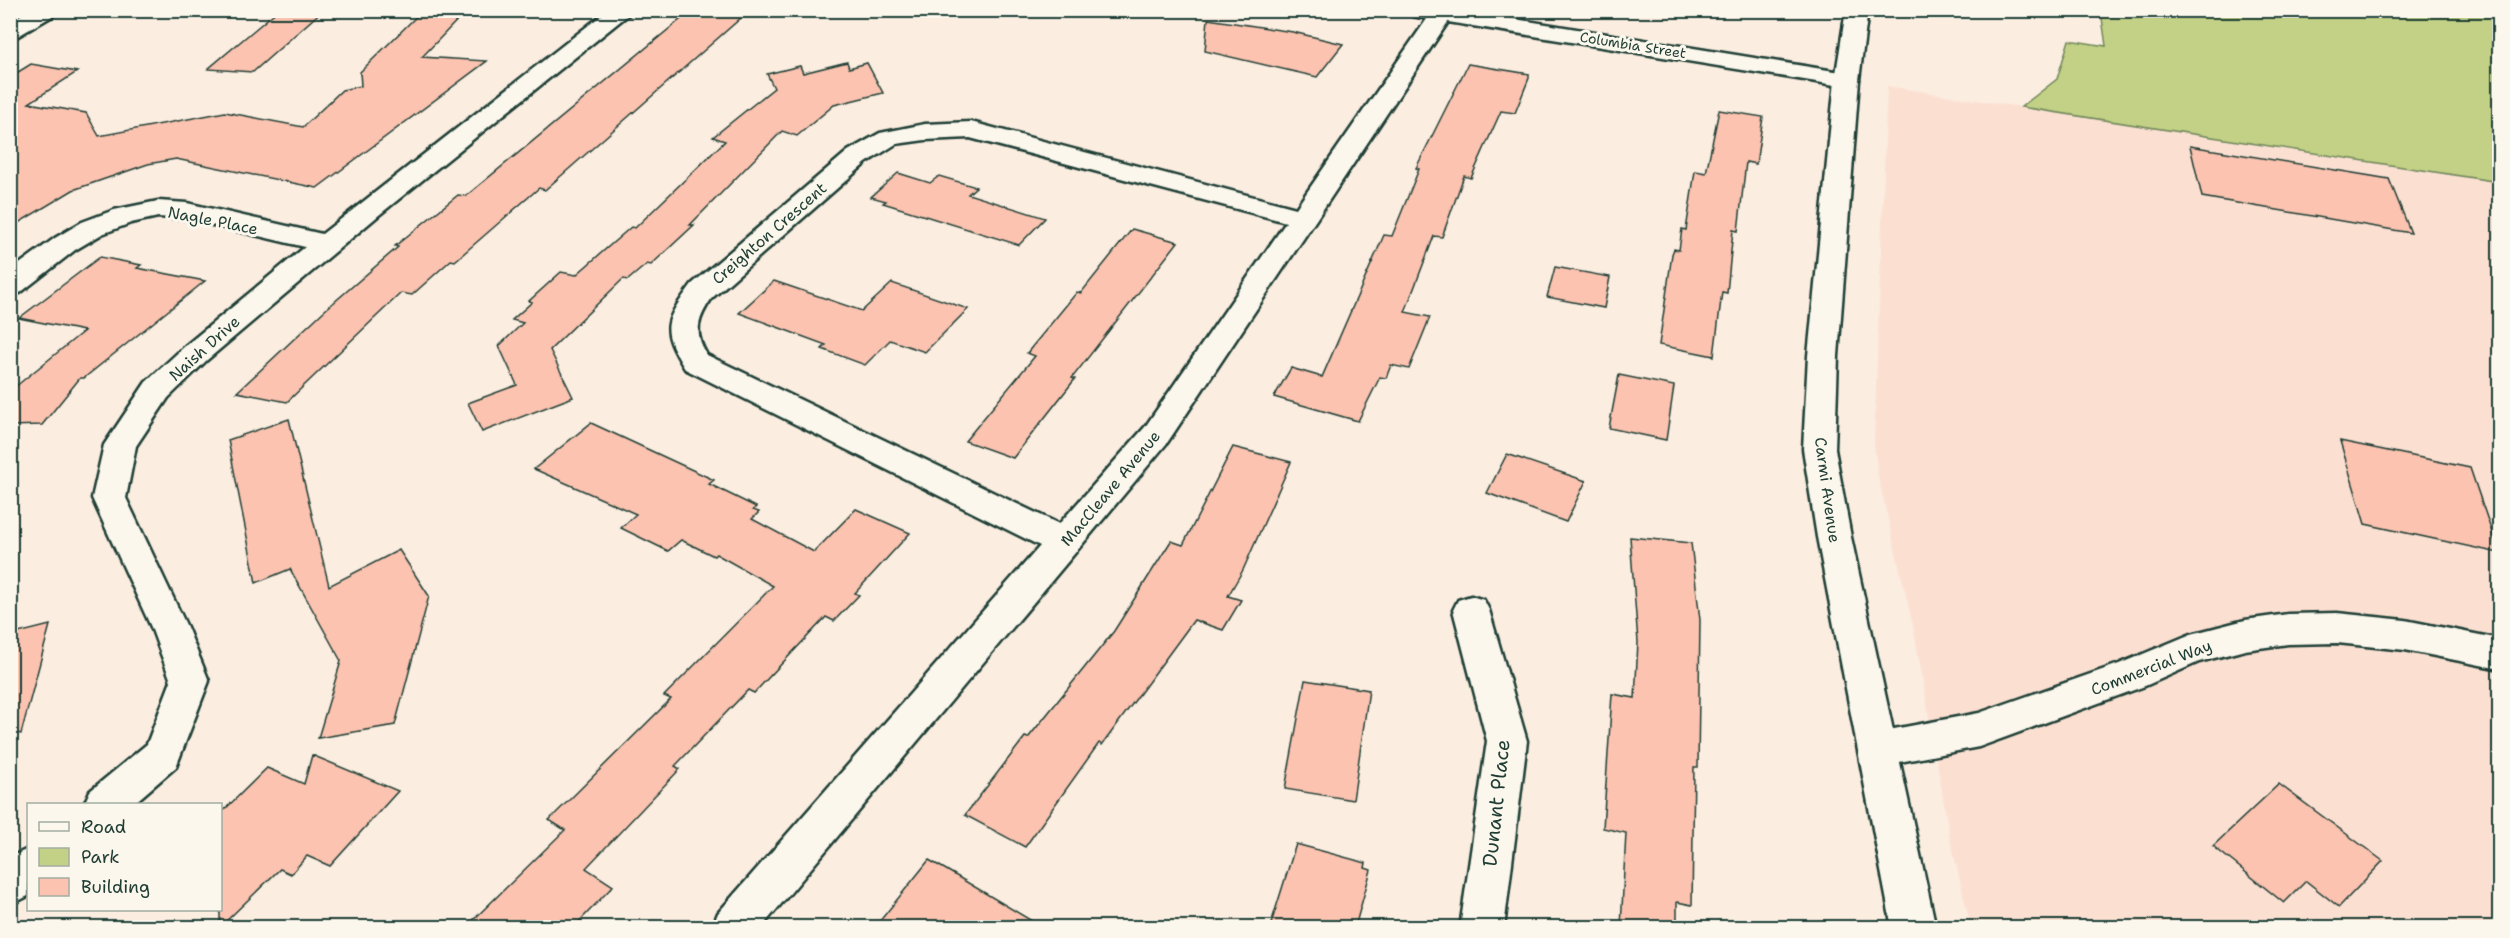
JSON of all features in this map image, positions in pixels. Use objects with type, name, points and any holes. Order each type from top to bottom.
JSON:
[{"type":"street","points":[[10,31],[46,10]]},
{"type":"street","name":"Naish Drive","points":[[105,803],[162,755],[190,681],[169,627],[109,498],[120,445],[158,390],[196,354],[327,244],[623,10]]},
{"type":"street","name":"Carmi Avenue","points":[[1857,10],[1847,80],[1823,357],[1819,449],[1834,537],[1914,927]]},
{"type":"street","name":"Columbia Street","points":[[1430,12],[1847,80]]},
{"type":"street","name":"MacCleave Avenue","points":[[733,927],[1156,435],[1303,218],[1430,12]]},
{"type":"street","name":"Creighton Crescent","points":[[1064,542],[696,362],[682,341],[683,317],[711,283],[857,157],[889,138],[925,132],[971,130],[1303,218]]},
{"type":"street","name":"Nagle Place","points":[[10,286],[65,244],[92,228],[124,216],[158,209],[187,211],[327,244]]},
{"type":"street","name":"Dunant Place","points":[[1472,610],[1507,741],[1482,927]]},
{"type":"street","name":"Commercial Way","points":[[1878,749],[1978,730],[2132,675],[2191,649],[2245,635],[2288,629],[2337,628],[2405,635],[2499,654]]},
{"type":"street","points":[[10,885],[27,871]]},
{"type":"shaded area","points":[[1887,86],[2499,182],[2499,927],[1971,927],[1950,838],[1914,630],[1878,476],[1874,444]]},
{"type":"green space","points":[[2101,11],[2499,11],[2499,182],[2021,107],[2057,79],[2069,40],[2106,46]]},
{"type":"building","points":[[278,10],[323,10],[253,72],[208,69]]},
{"type":"building","points":[[423,10],[467,10],[422,57],[487,61],[317,188],[176,159],[148,164],[73,190],[10,228],[10,77],[31,64],[77,72],[29,103],[86,113],[99,136],[225,112],[303,127],[342,90],[361,86],[360,72]]},
{"type":"building","points":[[692,10],[750,10],[545,190],[539,188],[412,295],[401,293],[287,402],[237,392],[325,310],[398,247],[395,246],[458,195],[466,196]]},
{"type":"building","points":[[1208,19],[1293,32],[1343,44],[1317,77],[1205,51]]},
{"type":"building","points":[[847,62],[849,68],[867,63],[883,93],[834,105],[797,136],[782,131],[690,225],[694,225],[651,265],[647,264],[628,280],[623,279],[550,350],[573,397],[482,432],[468,403],[517,385],[499,346],[523,323],[512,320],[532,302],[529,301],[561,272],[576,275],[631,227],[635,228],[725,141],[713,137],[774,88],[767,74],[800,66],[803,73]]},
{"type":"building","points":[[1468,64],[1529,74],[1529,78],[1515,113],[1501,111],[1471,178],[1464,176],[1442,237],[1434,236],[1405,312],[1430,317],[1409,369],[1391,365],[1386,378],[1380,377],[1358,421],[1274,397],[1291,368],[1322,377],[1384,235],[1392,236],[1419,169],[1416,168]]},
{"type":"building","points":[[1719,110],[1763,117],[1756,164],[1746,162],[1738,231],[1733,230],[1727,293],[1722,292],[1714,356],[1659,345],[1672,254],[1674,249],[1679,250],[1682,229],[1686,230],[1695,171],[1706,173]]},
{"type":"building","points":[[2190,146],[2389,179],[2411,233],[2202,197]]},
{"type":"building","points":[[898,173],[930,183],[939,176],[976,187],[968,194],[1045,218],[1019,245],[883,203],[886,201],[871,197]]},
{"type":"building","points":[[1132,229],[1178,242],[1013,458],[965,441],[1035,356],[1027,353],[1077,292],[1081,293]]},
{"type":"building","points":[[100,257],[141,265],[137,268],[205,281],[84,378],[80,378],[42,425],[10,426],[10,391],[84,331],[19,318]]},
{"type":"building","points":[[1555,267],[1610,277],[1604,308],[1547,297]]},
{"type":"building","points":[[774,281],[862,311],[892,283],[968,309],[925,352],[890,340],[865,365],[822,349],[826,345],[739,313]]},
{"type":"building","points":[[1619,375],[1674,386],[1666,440],[1609,428]]},
{"type":"building","points":[[289,419],[329,586],[399,550],[429,596],[395,725],[318,738],[341,661],[290,569],[256,583],[228,440]]},
{"type":"building","points":[[591,423],[714,480],[709,484],[756,507],[753,510],[759,512],[752,519],[814,552],[856,509],[910,533],[855,593],[859,595],[834,621],[826,617],[754,693],[748,690],[675,766],[680,769],[586,868],[613,886],[574,927],[466,927],[565,830],[549,820],[671,699],[664,696],[773,586],[716,554],[714,556],[681,540],[668,551],[621,528],[636,514],[534,469]]},
{"type":"building","points":[[2340,441],[2470,468],[2499,553],[2365,524]]},
{"type":"building","points":[[1233,447],[1291,462],[1243,570],[1228,596],[1241,600],[1223,630],[1194,620],[1102,745],[1099,743],[1025,847],[965,815],[1025,737],[1028,738],[1114,631],[1171,541],[1183,545]]},
{"type":"building","points":[[1507,454],[1586,481],[1566,522],[1487,493]]},
{"type":"building","points":[[1630,537],[1691,543],[1700,620],[1698,767],[1694,767],[1692,905],[1677,902],[1677,927],[1621,927],[1626,833],[1603,828],[1612,694],[1635,698],[1638,642]]},
{"type":"building","points":[[50,625],[21,734],[10,732],[10,635]]},
{"type":"building","points":[[1305,680],[1369,690],[1353,800],[1285,789]]},
{"type":"building","points":[[312,755],[398,791],[330,866],[307,856],[291,874],[280,869],[220,927],[222,812],[267,768],[304,784]]},
{"type":"building","points":[[2279,784],[2383,861],[2339,907],[2306,881],[2284,903],[2213,846]]},
{"type":"building","points":[[1296,844],[1366,863],[1365,868],[1371,870],[1355,927],[1270,927]]},
{"type":"building","points":[[929,860],[943,868],[1042,927],[875,927]]}]
